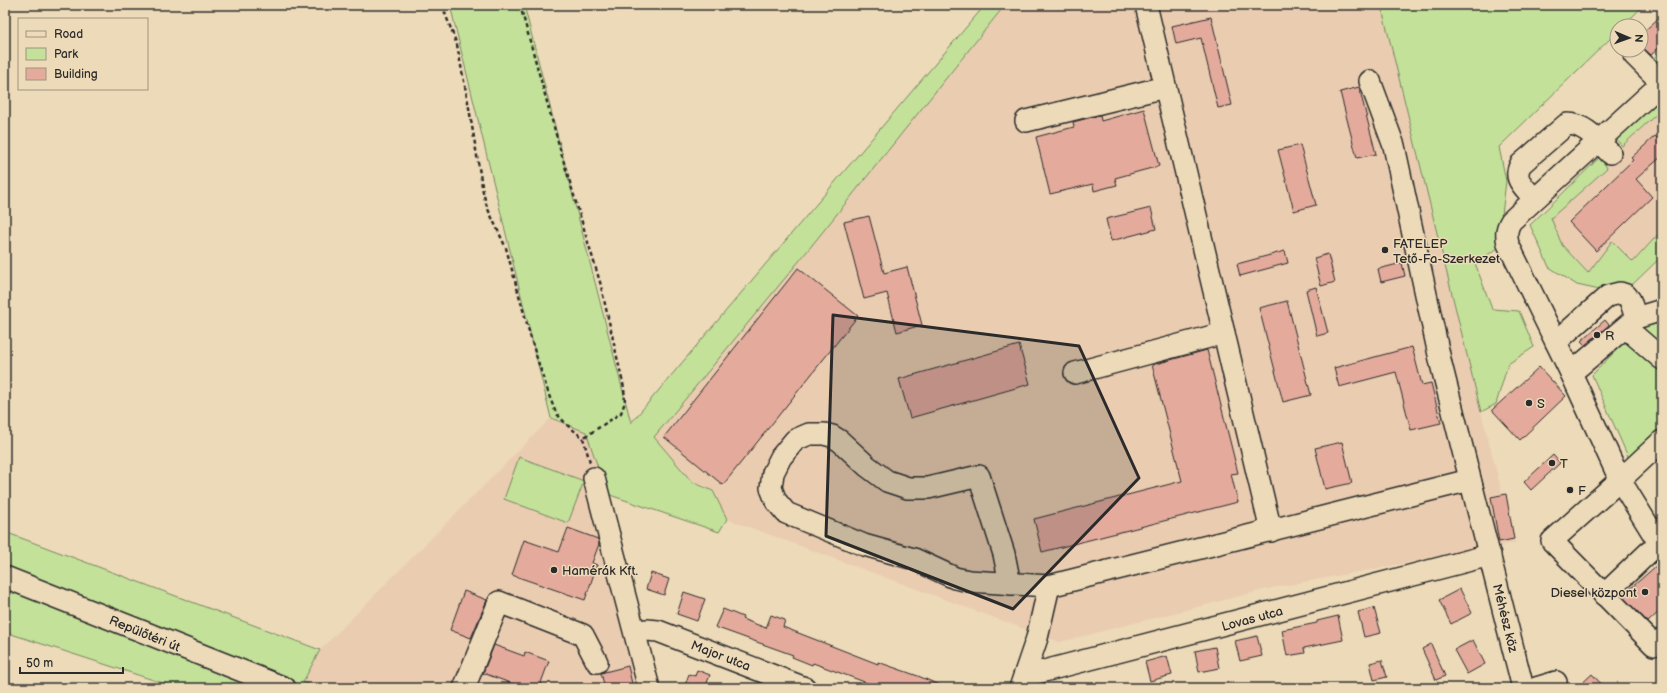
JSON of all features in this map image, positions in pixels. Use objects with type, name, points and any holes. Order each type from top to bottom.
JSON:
[{"type":"street","points":[[1146,5],[1271,531]]},
{"type":"street","points":[[1604,594],[1656,548],[1654,535],[1620,480],[1571,373],[1508,244],[1506,236],[1507,228],[1511,221],[1534,199],[1604,147],[1662,83],[1637,58]]},
{"type":"street","name":"Méhész köz","points":[[1370,82],[1394,146],[1442,364],[1523,688]]},
{"type":"street","points":[[1026,121],[1165,87]]},
{"type":"street","points":[[1534,199],[1518,178],[1517,171],[1522,164],[1568,124],[1576,124],[1584,128],[1604,147]]},
{"type":"street","points":[[1556,342],[1608,296],[1614,294],[1626,295],[1630,300],[1631,323],[1662,359]]},
{"type":"street","points":[[1571,373],[1631,323],[1662,310]]},
{"type":"street","points":[[1076,373],[1224,333]]},
{"type":"street","points":[[1010,584],[1004,554],[979,476],[928,488],[908,488],[887,481],[867,466],[840,441],[824,434],[809,434],[795,440],[781,457],[773,473],[771,488],[776,501],[786,512],[864,545],[914,559],[956,578],[969,581],[1010,584],[1049,586],[1470,480]]},
{"type":"street","points":[[1662,441],[1552,541],[1654,645],[1662,638]]},
{"type":"street","points":[[594,478],[650,688]]},
{"type":"street","name":"Lovas utca","points":[[1023,682],[1489,552]]},
{"type":"street","name":"Repülőtéri út","points":[[5,577],[285,688]]},
{"type":"street","points":[[1023,682],[1037,638],[1049,586]]},
{"type":"street","points":[[464,688],[499,602],[583,635],[597,662]]},
{"type":"street","name":"Major utca","points":[[635,631],[647,630],[658,632],[805,688]]},
{"type":"path","points":[[442,5],[457,45],[483,192],[487,207],[506,248],[533,346],[550,398],[560,417],[583,438],[594,478]]},
{"type":"path","points":[[520,5],[562,156],[600,282],[624,388],[625,402],[621,413],[583,438]]},
{"type":"highlighted area","points":[[833,315],[1079,346],[1139,478],[1013,609],[826,536]]},
{"type":"shaded area","points":[[1005,5],[1381,5],[1481,412],[1515,543],[1271,588],[1060,642],[727,519],[713,491],[692,482],[654,437],[800,260]]},
{"type":"shaded area","points":[[1662,109],[1662,230],[1633,263],[1588,273],[1562,245],[1550,218],[1607,168],[1604,163]]},
{"type":"shaded area","points":[[551,418],[586,432],[607,494],[650,688],[318,688],[303,682],[320,650]]},
{"type":"green space","points":[[450,5],[524,5],[631,423],[985,5],[1005,5],[800,260],[654,437],[692,482],[713,491],[727,519],[719,532],[607,494],[586,432],[551,418]]},
{"type":"green space","points":[[1381,5],[1644,5],[1631,18],[1609,18],[1609,40],[1499,147],[1506,181],[1498,248],[1475,263],[1492,309],[1519,311],[1534,347],[1508,364],[1496,404],[1481,412]]},
{"type":"green space","points":[[1662,51],[1662,71],[1650,61]]},
{"type":"green space","points":[[1662,96],[1662,109],[1622,146],[1616,139]]},
{"type":"green space","points":[[1600,157],[1607,168],[1551,218],[1562,245],[1588,273],[1612,241],[1633,262],[1662,230],[1662,256],[1633,284],[1604,291],[1577,285],[1549,267],[1530,225]]},
{"type":"green space","points":[[1662,303],[1662,430],[1629,459],[1592,375]]},
{"type":"green space","points":[[519,457],[584,481],[568,523],[504,499]]},
{"type":"green space","points":[[5,532],[320,650],[303,682],[318,688],[178,688],[5,632]]},
{"type":"building","points":[[1662,15],[1662,45],[1651,55],[1649,53],[1649,27]]},
{"type":"building","points":[[1211,17],[1232,105],[1218,108],[1201,38],[1176,44],[1172,26]]},
{"type":"building","points":[[1359,87],[1376,154],[1357,158],[1340,92]]},
{"type":"building","points":[[1144,109],[1159,166],[1115,178],[1117,185],[1094,191],[1093,184],[1050,194],[1036,137],[1074,127],[1073,122],[1100,115],[1101,121]]},
{"type":"building","points":[[1655,136],[1662,143],[1662,156],[1636,179],[1652,197],[1596,251],[1569,222],[1633,160],[1631,158]]},
{"type":"building","points":[[1300,145],[1316,205],[1294,211],[1278,150]]},
{"type":"building","points":[[1151,208],[1156,229],[1111,241],[1106,219]]},
{"type":"building","points":[[869,216],[884,273],[907,267],[922,325],[897,332],[887,293],[864,299],[844,222]]},
{"type":"building","points":[[1285,251],[1288,263],[1240,276],[1237,264]]},
{"type":"building","points":[[1328,254],[1335,282],[1321,286],[1314,258]]},
{"type":"building","points":[[1402,263],[1405,276],[1381,282],[1378,269]]},
{"type":"building","points":[[798,268],[858,316],[723,485],[664,437]]},
{"type":"building","points":[[1316,287],[1328,333],[1317,336],[1306,290]]},
{"type":"building","points":[[1287,301],[1311,395],[1283,402],[1259,308]]},
{"type":"building","points":[[1605,320],[1609,325],[1585,345],[1581,341]]},
{"type":"building","points":[[1019,345],[1030,384],[910,418],[899,379]]},
{"type":"building","points":[[1412,347],[1422,385],[1431,383],[1441,423],[1411,430],[1396,372],[1339,387],[1334,368]]},
{"type":"building","points":[[1207,350],[1238,473],[1231,474],[1238,502],[1042,552],[1034,519],[1182,481],[1152,365]]},
{"type":"building","name":"S","points":[[1539,367],[1566,396],[1520,440],[1492,410]]},
{"type":"building","points":[[1342,442],[1352,483],[1325,489],[1315,448]]},
{"type":"building","points":[[1553,455],[1560,463],[1531,490],[1524,482]]},
{"type":"building","points":[[1506,494],[1514,539],[1499,542],[1491,497]]},
{"type":"building","name":"Hamérák Kft.","points":[[568,528],[598,539],[599,544],[592,563],[597,565],[585,600],[512,575],[524,540],[559,552]]},
{"type":"building","points":[[1657,565],[1662,570],[1662,609],[1648,622],[1622,596]]},
{"type":"building","points":[[651,573],[669,579],[664,595],[646,589]]},
{"type":"building","points":[[1460,589],[1472,613],[1451,624],[1439,600]]},
{"type":"building","points":[[464,591],[487,600],[471,638],[450,630]]},
{"type":"building","points":[[684,592],[705,599],[697,621],[677,614]]},
{"type":"building","points":[[1374,608],[1381,633],[1364,637],[1358,612]]},
{"type":"building","points":[[723,609],[743,617],[742,619],[766,628],[771,615],[785,620],[783,627],[878,664],[878,662],[947,688],[881,688],[813,663],[812,665],[792,657],[793,655],[715,627]]},
{"type":"building","points":[[1338,616],[1343,640],[1304,648],[1305,653],[1287,656],[1282,630],[1317,623],[1317,621]]},
{"type":"building","points":[[1257,636],[1262,656],[1240,661],[1235,641]]},
{"type":"building","points":[[1473,640],[1485,664],[1467,674],[1454,650]]},
{"type":"building","points":[[1431,644],[1445,676],[1436,680],[1422,649]]},
{"type":"building","points":[[494,645],[524,656],[525,652],[549,661],[539,688],[511,688],[513,684],[483,673]]},
{"type":"building","points":[[1215,647],[1219,668],[1199,672],[1195,651]]},
{"type":"building","points":[[1167,656],[1172,675],[1150,681],[1145,662]]},
{"type":"building","points":[[1382,660],[1387,677],[1374,680],[1370,663]]},
{"type":"building","points":[[628,666],[633,688],[605,688],[601,673]]},
{"type":"building","points":[[697,670],[710,675],[705,688],[684,688],[689,674],[695,676]]},
{"type":"building","points":[[1592,674],[1605,688],[1577,688]]},
{"type":"place","name":"FATELEP Tető-Fa-Szerkezet","points":[[1385,250]]},
{"type":"place","name":"R","points":[[1597,335]]},
{"type":"place","name":"S","points":[[1529,403]]},
{"type":"place","name":"T","points":[[1552,463]]},
{"type":"place","name":"F","points":[[1570,490]]},
{"type":"place","name":"Hamérák Kft.","points":[[554,570]]},
{"type":"place","name":"Diesel központ","points":[[1645,592]]}]
